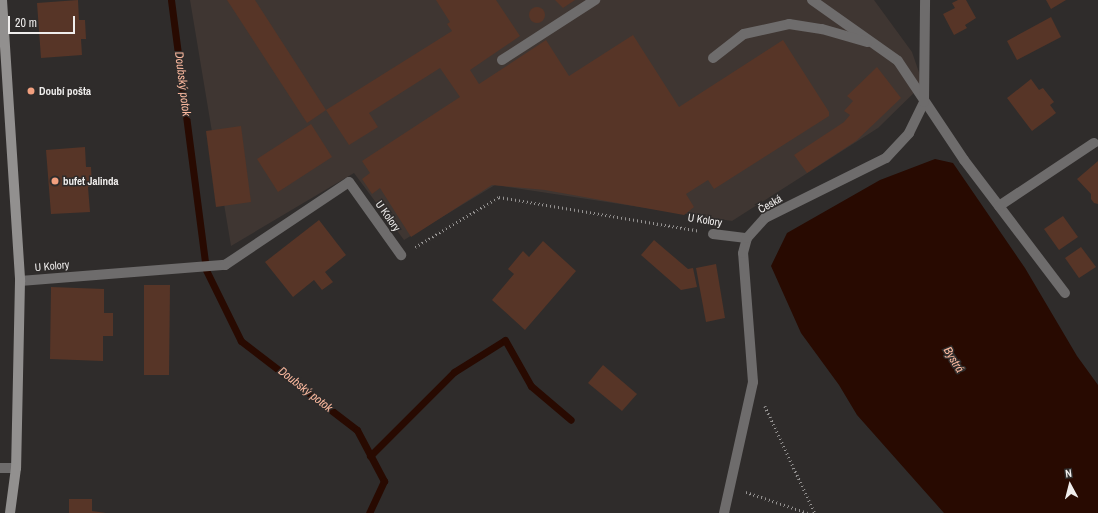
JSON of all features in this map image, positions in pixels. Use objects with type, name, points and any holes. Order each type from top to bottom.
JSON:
[{"type":"street","points":[[2,0],[20,281],[16,468],[10,513]]},
{"type":"street","points":[[502,60],[595,0]]},
{"type":"street","points":[[812,0],[898,61],[924,102],[998,206],[1065,293]]},
{"type":"street","name":"Česká","points":[[747,238],[765,218],[886,158],[909,133],[924,102],[925,0]]},
{"type":"street","points":[[713,58],[744,34],[789,24],[822,29],[874,44]]},
{"type":"street","points":[[998,206],[1094,143]]},
{"type":"street","name":"U Kolory","points":[[20,281],[224,265],[349,182],[401,255]]},
{"type":"street","name":"U Kolory","points":[[713,234],[747,238]]},
{"type":"street","points":[[724,513],[753,382],[743,253],[747,238]]},
{"type":"street","points":[[0,468],[16,468]]},
{"type":"path","name":"U Kolory","points":[[401,255],[499,196],[713,234]]},
{"type":"path","points":[[753,382],[815,513]]},
{"type":"path","points":[[730,486],[808,513]]},
{"type":"shaded area","points":[[190,0],[874,0],[912,52],[923,84],[878,128],[732,221],[495,185],[404,240],[354,173],[231,246]]},
{"type":"water","name":"Bystrá","points":[[935,159],[953,163],[1025,268],[1077,356],[1098,385],[1098,513],[944,513],[857,415],[839,385],[801,333],[771,266],[787,233],[880,180]]},
{"type":"building","points":[[78,0],[79,20],[85,20],[86,39],[81,39],[82,55],[41,58],[37,3]]},
{"type":"building","points":[[227,0],[255,0],[326,110],[307,123]]},
{"type":"building","points":[[436,0],[496,0],[520,36],[470,70],[479,84],[546,40],[569,76],[633,35],[679,107],[783,40],[829,112],[829,116],[714,189],[708,180],[686,194],[694,207],[684,215],[545,190],[492,185],[411,237],[380,188],[372,194],[362,179],[370,173],[362,161],[460,97],[440,68],[369,113],[378,127],[349,145],[326,110],[452,31],[447,24],[450,22]]},
{"type":"building","points":[[555,0],[575,0],[563,8]]},
{"type":"building","points":[[958,0],[966,0],[976,18],[965,25],[967,28],[954,35],[943,14],[955,8],[952,3]]},
{"type":"building","points":[[1046,0],[1066,0],[1051,9]]},
{"type":"building","points":[[537,7],[543,9],[545,15],[543,21],[537,23],[531,21],[529,15],[531,9]]},
{"type":"building","points":[[1051,17],[1061,37],[1017,60],[1007,41]]},
{"type":"building","points":[[877,67],[901,98],[856,141],[807,173],[794,155],[844,122],[850,115],[844,111],[853,101],[847,96]]},
{"type":"building","points":[[1031,79],[1039,90],[1043,88],[1054,102],[1050,105],[1056,113],[1032,131],[1007,98]]},
{"type":"building","points":[[311,124],[332,157],[278,192],[257,159]]},
{"type":"building","points":[[241,126],[251,202],[216,207],[206,131]]},
{"type":"building","points":[[85,147],[86,167],[91,167],[92,186],[88,187],[90,212],[51,214],[46,150]]},
{"type":"building","points":[[1098,161],[1098,204],[1094,203],[1091,199],[1091,194],[1077,179]]},
{"type":"building","points":[[1063,216],[1078,237],[1059,250],[1044,229]]},
{"type":"building","points":[[319,220],[346,255],[325,272],[333,282],[322,290],[314,280],[293,297],[265,262]]},
{"type":"building","points":[[654,240],[688,269],[693,268],[697,287],[681,290],[641,255]]},
{"type":"building","points":[[543,241],[576,271],[525,330],[492,300],[514,274],[508,269],[523,251],[529,257]]},
{"type":"building","points":[[1081,247],[1096,267],[1079,278],[1065,258]]},
{"type":"building","points":[[716,264],[725,318],[706,322],[696,268]]},
{"type":"building","points":[[144,285],[170,285],[169,375],[144,375]]},
{"type":"building","points":[[51,287],[104,289],[104,313],[113,313],[113,336],[103,336],[103,361],[50,359]]},
{"type":"building","points":[[603,365],[637,394],[622,411],[588,383]]},
{"type":"building","points":[[69,499],[92,499],[92,511],[106,513],[69,513]]},
{"type":"waterway","name":"Doubský potok","points":[[171,0],[205,263]]},
{"type":"waterway","name":"Doubský potok","points":[[206,270],[241,341],[357,430],[384,481],[369,513]]},
{"type":"waterway","points":[[370,456],[454,372],[505,340],[531,386],[571,420]]},
{"type":"place","name":"Doubí pošta","points":[[31,91]]},
{"type":"place","name":"bufet Jalinda","points":[[55,181]]}]
